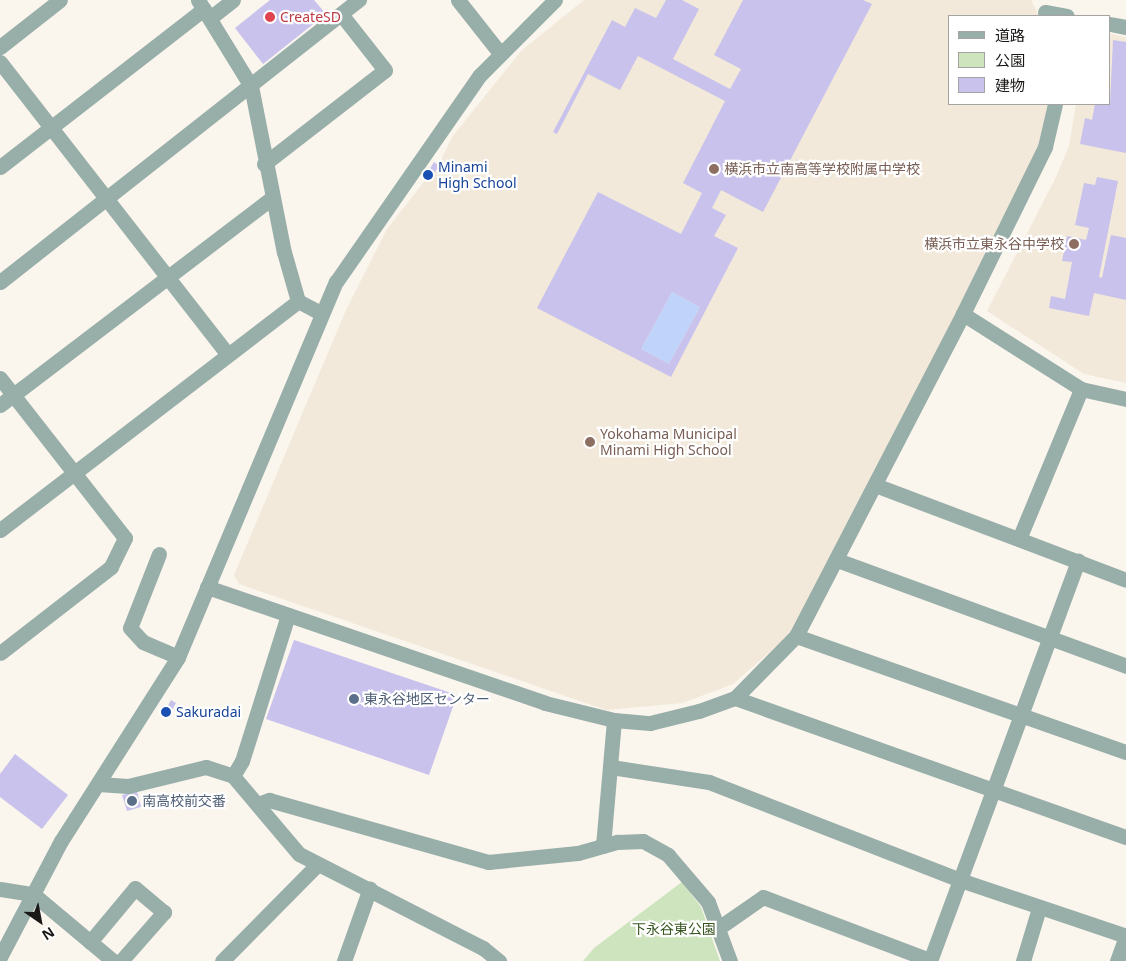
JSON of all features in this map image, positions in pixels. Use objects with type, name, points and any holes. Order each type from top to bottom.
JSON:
[{"type":"street","points":[[0,47],[60,0]]},
{"type":"street","points":[[0,167],[204,9],[233,0]]},
{"type":"street","points":[[0,282],[358,0]]},
{"type":"street","points":[[458,0],[499,52]]},
{"type":"street","points":[[0,957],[33,894],[98,784],[178,657],[322,314],[356,248],[499,52],[555,0]]},
{"type":"street","points":[[204,9],[251,86],[264,164],[298,300],[322,314]]},
{"type":"street","points":[[1044,10],[1062,15]]},
{"type":"street","points":[[264,164],[385,70],[341,14]]},
{"type":"street","points":[[1111,24],[1126,27]]},
{"type":"street","points":[[0,62],[227,354]]},
{"type":"street","points":[[208,587],[545,703],[614,720],[650,723],[735,698],[796,636],[837,560],[963,314],[1045,147],[1054,105]]},
{"type":"street","points":[[0,405],[272,198]]},
{"type":"street","points":[[0,530],[72,471],[298,300]]},
{"type":"street","points":[[963,314],[1081,389],[1126,399]]},
{"type":"street","points":[[0,378],[126,538],[111,567],[0,653]]},
{"type":"street","points":[[1020,539],[1081,389]]},
{"type":"street","points":[[875,485],[1126,580]]},
{"type":"street","points":[[158,554],[130,628],[143,642],[178,657]]},
{"type":"street","points":[[837,560],[1126,666]]},
{"type":"street","points":[[717,929],[763,897],[930,961],[1078,561]]},
{"type":"street","points":[[233,776],[242,761],[288,615]]},
{"type":"street","points":[[796,636],[1126,752]]},
{"type":"street","points":[[735,698],[1126,836]]},
{"type":"street","points":[[603,846],[614,720]]},
{"type":"street","points":[[98,784],[128,786],[197,767],[233,776],[299,854],[370,888],[499,961]]},
{"type":"street","points":[[611,767],[710,782],[960,880],[1126,936],[1117,961]]},
{"type":"street","points":[[258,804],[269,800],[488,862],[578,853],[603,846],[643,841],[668,856],[708,902],[730,961]]},
{"type":"street","points":[[222,961],[318,864]]},
{"type":"street","points":[[0,889],[33,894],[90,942],[113,960],[164,912],[135,888],[90,942]]},
{"type":"street","points":[[344,961],[370,888]]},
{"type":"street","points":[[1023,961],[1039,908]]},
{"type":"shaded area","name":"Yokohama Municipal Minami High School","points":[[584,0],[1031,0],[1038,15],[948,15],[948,105],[1052,105],[1036,165],[789,635],[733,684],[683,703],[606,710],[239,584],[234,575],[346,310],[387,229],[441,160],[452,137],[521,51]]},
{"type":"shaded area","name":"横浜市立東永谷中学校","points":[[1111,34],[1126,37],[1126,383],[1084,374],[987,311],[1056,177],[1069,146],[1076,105],[1111,105]]},
{"type":"green space","name":"下永谷東公園","points":[[682,882],[701,907],[720,961],[583,961],[594,948]]},
{"type":"water","points":[[672,292],[700,307],[669,364],[641,349]]},
{"type":"building","points":[[270,0],[314,0],[326,14],[263,64],[235,28]]},
{"type":"building","points":[[666,0],[682,0],[699,9],[673,59],[730,89],[741,69],[714,55],[743,0],[863,0],[872,4],[763,212],[721,190],[712,208],[726,215],[714,236],[738,248],[671,377],[537,308],[598,192],[681,234],[702,193],[683,183],[725,101],[638,56],[620,90],[588,74],[557,134],[553,132],[612,20],[625,27],[635,8],[656,18]],"holes":[[[672,292],[700,307],[669,364],[641,349]]]},
{"type":"building","points":[[1113,40],[1126,42],[1126,153],[1080,144],[1085,118],[1092,120],[1095,105],[1111,105]]},
{"type":"building","points":[[434,162],[439,166],[429,180],[425,177]]},
{"type":"building","points":[[1097,177],[1118,181],[1099,277],[1102,278],[1111,235],[1126,238],[1126,300],[1094,293],[1089,316],[1049,308],[1051,296],[1065,299],[1072,262],[1062,261],[1067,236],[1086,240],[1089,228],[1075,225],[1084,183],[1095,185]]},
{"type":"building","points":[[294,640],[457,695],[429,775],[266,719]]},
{"type":"building","points":[[171,700],[176,703],[168,717],[163,715]]},
{"type":"building","points":[[15,754],[68,795],[42,829],[0,797],[0,774]]},
{"type":"building","name":"南高校前交番","points":[[137,791],[141,807],[127,811],[122,795]]},
{"type":"place","name":"CreateSD","points":[[270,17]]},
{"type":"place","name":"横浜市立南高等学校附属中学校","points":[[714,169]]},
{"type":"place","name":"Minami High School","points":[[428,175]]},
{"type":"place","name":"横浜市立東永谷中学校","points":[[1074,244]]},
{"type":"place","name":"Yokohama Municipal Minami High School","points":[[590,442]]},
{"type":"place","name":"東永谷地区センター","points":[[354,699]]},
{"type":"place","name":"Sakuradai","points":[[166,712]]},
{"type":"place","name":"南高校前交番","points":[[132,801]]}]
